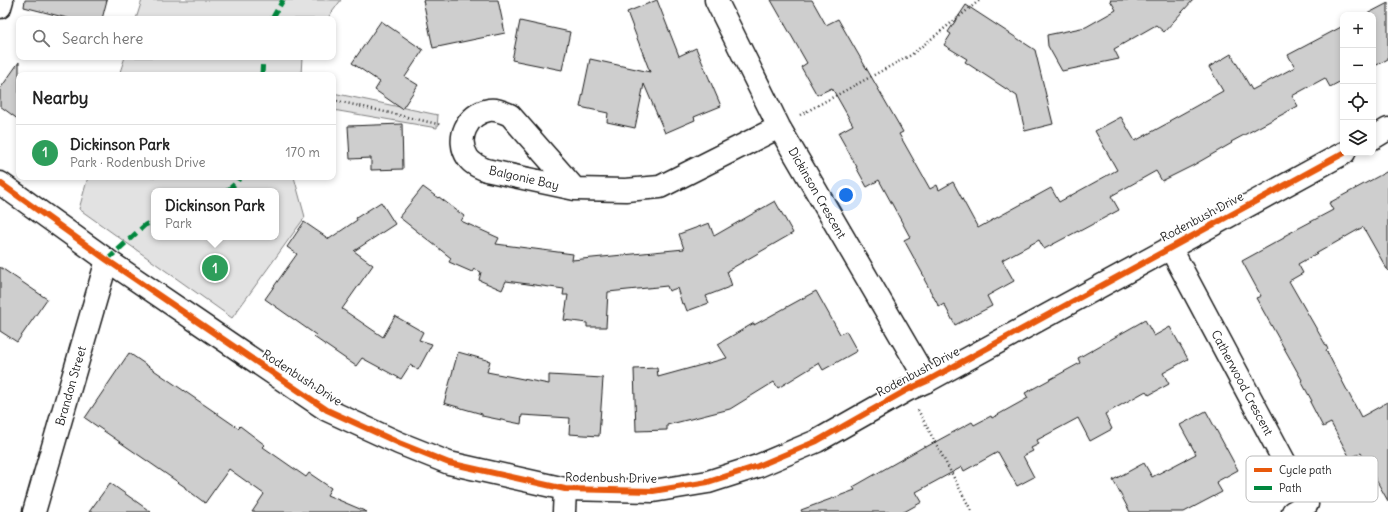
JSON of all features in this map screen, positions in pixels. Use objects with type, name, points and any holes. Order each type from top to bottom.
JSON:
[{"type":"street","points":[[0,7],[2,0]]},
{"type":"street","name":"Dickinson Crescent","points":[[716,0],[779,126],[917,385]]},
{"type":"street","name":"Balgonie Bay","points":[[575,190],[518,122],[510,115],[500,110],[489,110],[479,113],[471,119],[465,128],[462,139],[468,159],[476,166],[486,170],[575,190],[626,190],[660,187],[779,126]]},
{"type":"street","points":[[1376,136],[1388,129]]},
{"type":"street","name":"Rodenbush Drive","points":[[0,183],[107,260],[327,410],[399,443],[449,463],[565,489],[653,491],[708,482],[758,466],[817,440],[1340,155]]},
{"type":"street","name":"Catherwood Crescent","points":[[1170,247],[1281,456]]},
{"type":"street","name":"Brandon Street","points":[[34,512],[107,260]]},
{"type":"street","points":[[564,512],[565,489]]},
{"type":"street","name":"Catherwood Crescent","points":[[1293,512],[1307,504],[1306,502]]},
{"type":"path","points":[[779,126],[911,55],[980,0]]},
{"type":"path","points":[[336,101],[428,123],[465,128]]},
{"type":"path","points":[[917,385],[972,512]]},
{"type":"shaded area","points":[[142,0],[341,0],[329,16],[137,16]]},
{"type":"shaded area","points":[[124,60],[302,60],[301,72],[120,72]]},
{"type":"shaded area","points":[[336,94],[438,115],[437,128],[336,111]]},
{"type":"shaded area","points":[[87,180],[295,180],[305,217],[232,318],[79,209]]},
{"type":"building","points":[[25,0],[107,0],[103,16],[59,16],[24,7]]},
{"type":"building","points":[[423,0],[498,0],[505,33],[433,48]]},
{"type":"building","points":[[657,0],[679,56],[696,48],[721,106],[694,117],[695,120],[665,133],[644,84],[635,128],[607,122],[608,113],[580,107],[590,59],[650,72],[627,12]]},
{"type":"building","points":[[771,0],[812,0],[826,25],[838,19],[903,132],[899,134],[930,189],[937,185],[939,190],[953,182],[978,228],[1051,188],[1059,202],[1117,170],[1095,131],[1121,117],[1135,141],[1170,122],[1169,121],[1223,91],[1209,67],[1231,54],[1252,90],[1295,67],[1288,55],[1340,28],[1340,82],[1330,87],[1325,78],[1292,96],[1298,106],[1231,142],[1232,143],[1192,166],[1162,181],[1156,171],[1111,196],[1119,210],[1078,232],[1044,249],[1039,240],[1002,260],[1014,281],[987,296],[992,306],[955,325],[944,304],[939,307],[924,279],[925,278],[904,240],[910,237],[879,180],[867,187],[838,133],[853,125],[832,88],[817,95],[801,67],[807,63]]},
{"type":"building","points":[[1110,0],[1193,0],[1164,32],[1156,25],[1114,49],[1119,59],[1062,71],[1048,46],[1047,35],[1086,27],[1116,10]]},
{"type":"building","points":[[1388,3],[1388,59],[1376,65],[1376,12],[1371,12]]},
{"type":"building","points":[[966,5],[1035,50],[1053,124],[1025,131],[1017,96],[965,62],[967,59],[944,45],[951,34],[948,32]]},
{"type":"building","points":[[381,21],[423,50],[405,77],[418,85],[402,109],[375,90],[380,82],[352,63]]},
{"type":"building","points":[[520,21],[570,32],[562,70],[512,60]]},
{"type":"building","points":[[19,62],[19,72],[16,72],[16,118],[0,106],[0,89]]},
{"type":"building","points":[[402,124],[403,169],[371,170],[371,158],[350,159],[348,126]]},
{"type":"building","points":[[1388,171],[1388,271],[1363,227],[1298,264],[1303,273],[1289,281],[1328,349],[1326,350],[1361,417],[1388,402],[1388,501],[1378,483],[1378,456],[1363,456],[1361,453],[1354,456],[1349,456],[1331,423],[1323,427],[1310,402],[1312,401],[1301,381],[1302,380],[1256,298],[1261,296],[1242,261],[1284,238],[1284,236],[1333,210],[1329,203]]},
{"type":"building","points":[[423,187],[464,216],[461,221],[499,238],[496,244],[573,254],[572,260],[684,249],[679,234],[709,223],[714,236],[775,201],[793,233],[727,271],[732,286],[706,296],[709,303],[687,311],[684,303],[682,304],[677,288],[669,291],[667,286],[608,292],[606,327],[587,327],[587,323],[564,320],[568,295],[563,295],[564,289],[506,281],[502,290],[479,280],[481,272],[474,269],[472,272],[449,262],[451,258],[399,217]]},
{"type":"building","points":[[381,202],[395,224],[354,251],[373,265],[342,309],[383,337],[395,316],[423,332],[419,340],[432,344],[418,370],[410,365],[401,379],[362,358],[356,366],[314,337],[316,335],[265,299],[297,254],[287,247],[304,222],[329,239],[357,220],[356,218]]},
{"type":"building","points":[[0,267],[47,299],[17,342],[0,331]]},
{"type":"building","points":[[816,291],[840,334],[846,331],[857,351],[823,370],[819,363],[778,388],[774,382],[730,409],[667,425],[667,430],[636,431],[634,369],[657,368],[658,377],[727,358],[718,344],[754,323],[754,325]]},
{"type":"building","points":[[1145,320],[1154,336],[1170,327],[1188,359],[1163,373],[1169,384],[1149,395],[1146,391],[1105,414],[1112,429],[1090,441],[1078,418],[1037,440],[1039,444],[1031,448],[1033,451],[1023,456],[1034,477],[1017,486],[998,452],[964,471],[962,467],[916,492],[922,502],[904,512],[802,512],[801,510],[855,490],[853,487],[925,446],[926,447],[972,422],[974,425],[991,416],[992,418],[1028,398],[1025,393],[1080,363],[1078,358]]},
{"type":"building","points":[[458,352],[490,361],[487,372],[549,384],[549,375],[603,378],[599,436],[569,434],[570,418],[522,415],[521,424],[482,416],[482,414],[444,403]]},
{"type":"building","points":[[129,353],[238,428],[240,426],[265,445],[263,447],[306,477],[309,473],[331,488],[327,495],[367,512],[252,512],[264,494],[229,469],[205,503],[185,487],[85,418]]},
{"type":"building","points":[[1206,411],[1238,470],[1216,482],[1222,492],[1184,512],[1130,512],[1113,480],[1144,463],[1152,477],[1196,454],[1180,425]]},
{"type":"building","points":[[110,483],[151,512],[89,512]]},
{"type":"marked path","points":[[274,16],[283,0]]},
{"type":"marked path","points":[[262,72],[263,60]]},
{"type":"marked path","points":[[230,188],[238,180]]},
{"type":"marked path","points":[[107,260],[145,225],[151,222]]},
{"type":"cycle path","points":[[0,183],[107,260],[327,410],[399,443],[449,463],[565,489],[653,491],[708,482],[758,466],[817,441],[907,390],[927,381],[1340,155]]},
{"type":"place","name":"Dickinson Park","points":[[215,268]]}]
